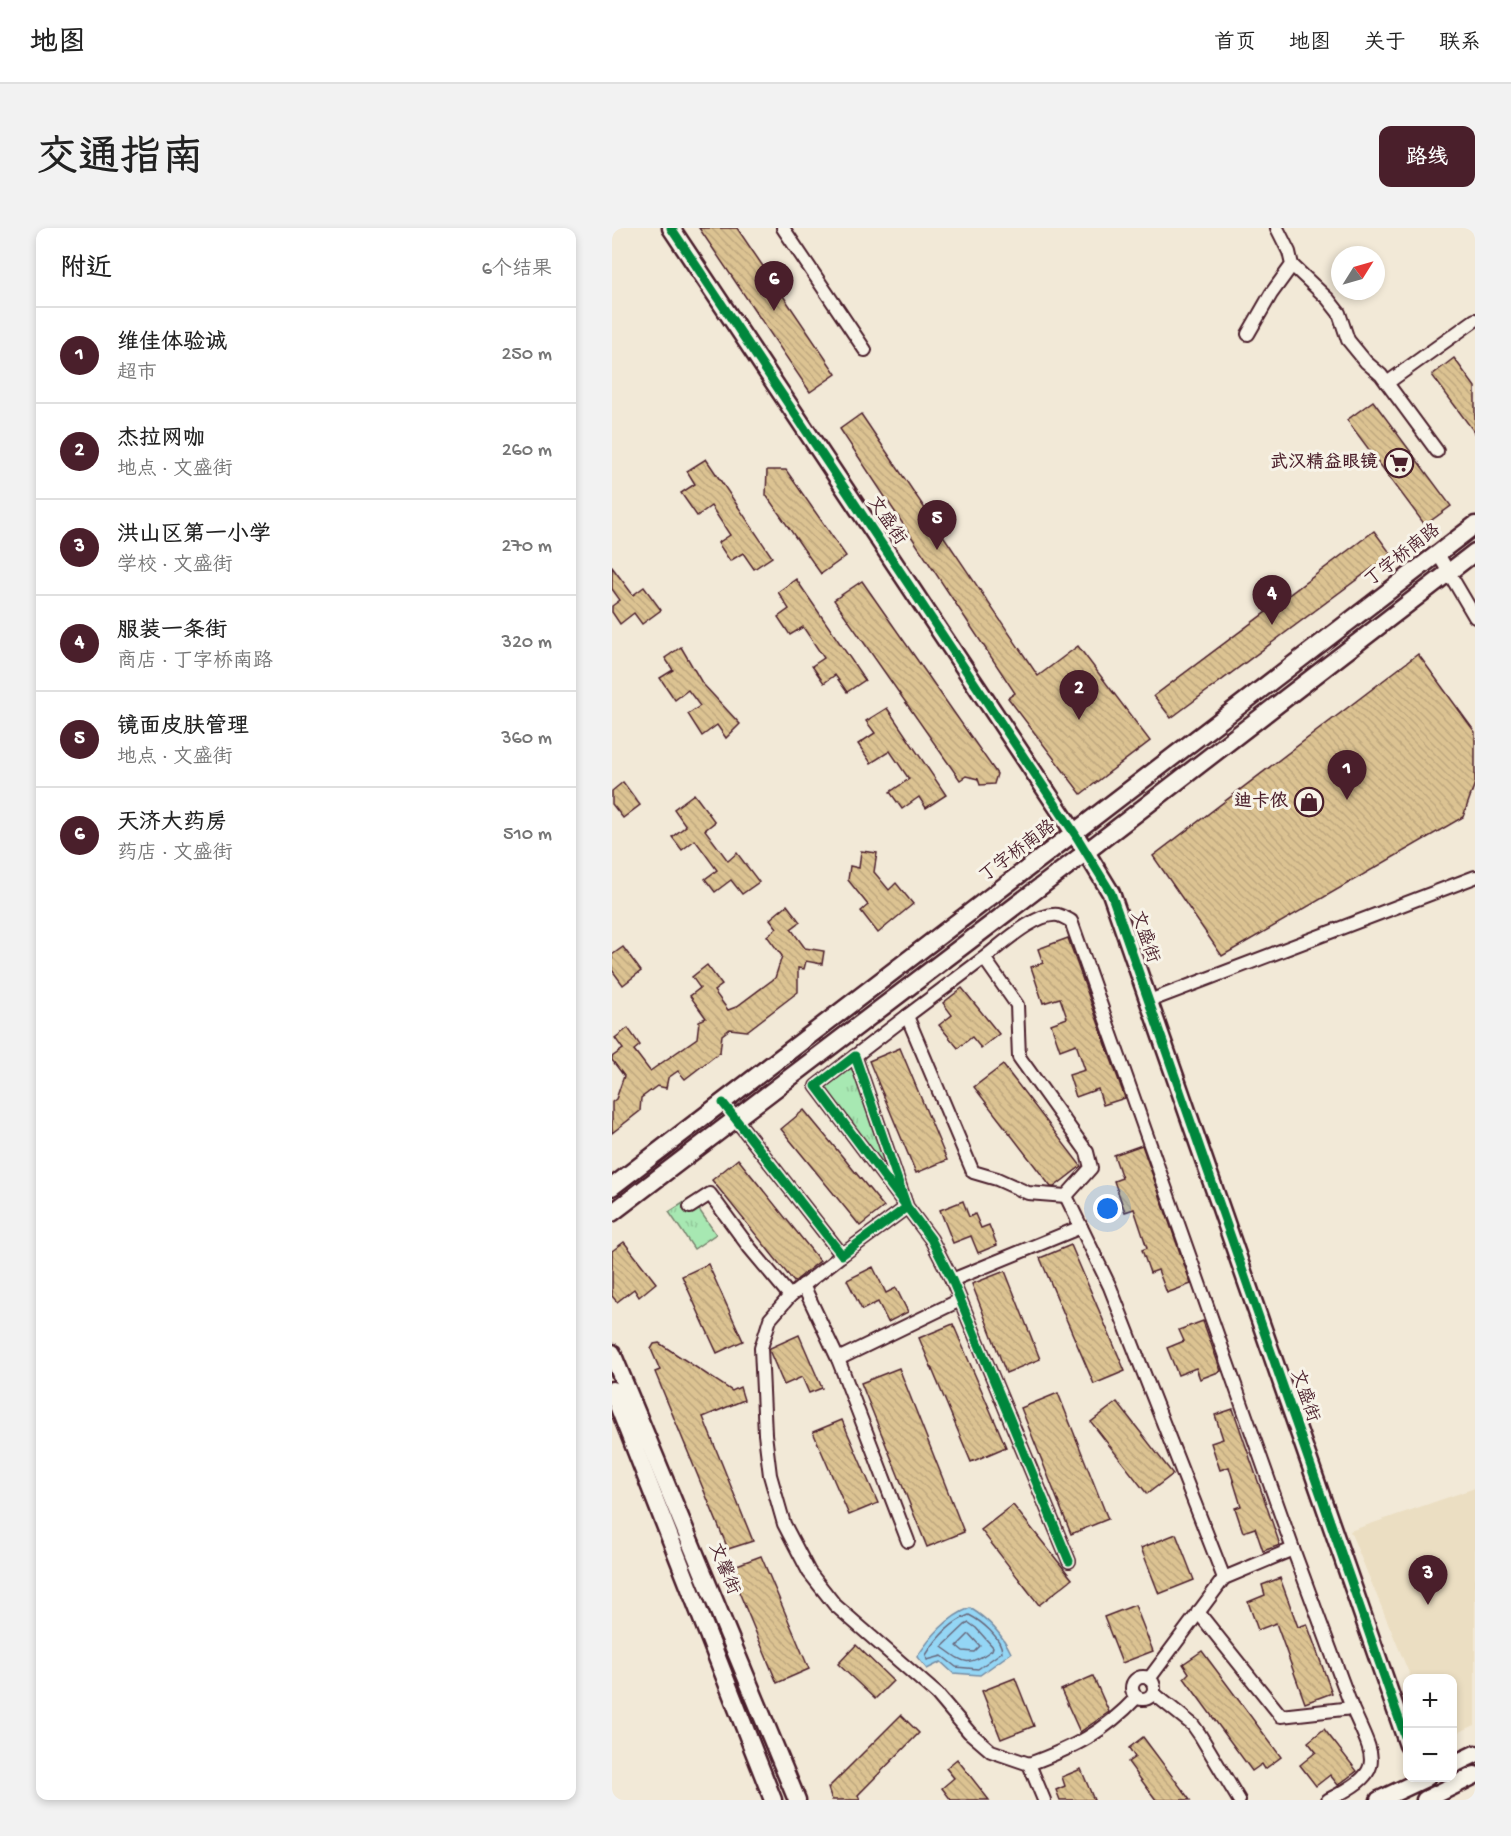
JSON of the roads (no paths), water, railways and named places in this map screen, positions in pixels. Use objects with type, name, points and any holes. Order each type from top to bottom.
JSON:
[{"type":"main road","name":"文盛街","points":[[670,228],[1075,834],[1111,893],[1403,1733]]},
{"type":"main road","name":"丁字桥南路","points":[[612,1187],[1475,525]]},
{"type":"main road","points":[[612,1213],[1475,552]]},
{"type":"main road","name":"文馨街","points":[[612,1353],[797,1800]]},
{"type":"main road","name":"文馨街","points":[[612,1390],[773,1800]]},
{"type":"main road","points":[[1457,1763],[1475,1754]]},
{"type":"main road","points":[[1422,1782],[1426,1799],[1475,1775]]},
{"type":"main road","points":[[1380,1800],[1414,1782]]},
{"type":"street","points":[[783,228],[865,350]]},
{"type":"street","points":[[1277,228],[1289,252],[1292,265],[1328,298],[1339,313],[1348,340],[1387,383],[1437,451]]},
{"type":"street","points":[[1248,334],[1271,294],[1292,265]]},
{"type":"street","points":[[1387,383],[1475,320]]},
{"type":"street","points":[[1438,554],[1475,617]]},
{"type":"street","points":[[1149,1001],[1475,877]]},
{"type":"street","points":[[1068,1561],[952,1280],[931,1239],[816,1086],[1030,924],[1057,915],[1071,921],[1293,1549],[1352,1708],[1370,1748],[1371,1764],[1366,1776],[1355,1786],[1328,1800]]},
{"type":"street","points":[[984,958],[1017,1005],[1019,1057],[1087,1152],[1091,1168],[1066,1196]]},
{"type":"street","points":[[907,1016],[974,1172],[1028,1192],[1066,1196]]},
{"type":"street","points":[[855,1056],[907,1207]]},
{"type":"street","points":[[723,1103],[842,1255]]},
{"type":"street","points":[[690,1207],[710,1194],[749,1247],[790,1296]]},
{"type":"street","points":[[1066,1196],[1110,1287],[1224,1578]]},
{"type":"street","points":[[907,1207],[803,1285],[790,1296],[771,1319],[761,1348],[764,1424],[770,1475],[784,1524],[809,1572],[835,1605],[937,1694],[969,1732],[991,1751],[1029,1764],[1087,1739],[1112,1721],[1137,1697]]},
{"type":"street","points":[[952,1280],[1081,1227]]},
{"type":"street","points":[[803,1285],[838,1359],[908,1541]]},
{"type":"street","points":[[838,1359],[960,1300]]},
{"type":"street","points":[[1149,1679],[1224,1578],[1293,1549]]},
{"type":"street","points":[[1198,1612],[1281,1716],[1352,1708]]},
{"type":"street","points":[[1142,1678],[1149,1679],[1154,1685],[1153,1693],[1147,1699],[1137,1697],[1133,1691],[1136,1681],[1142,1678]]},
{"type":"street","points":[[1153,1693],[1192,1725],[1239,1800]]},
{"type":"street","points":[[1029,1764],[1044,1800]]},
{"type":"water","points":[[970,1608],[994,1628],[1011,1653],[980,1675],[953,1673],[941,1662],[927,1669],[917,1657],[922,1649],[954,1616]]},
{"type":"place","name":"天济大药房","points":[[774,311]]},
{"type":"place","name":"武汉精益眼镜","points":[[1399,463]]},
{"type":"place","name":"镜面皮肤管理","points":[[937,550]]},
{"type":"place","name":"服装一条街","points":[[1272,625]]},
{"type":"place","name":"杰拉网咖","points":[[1079,720]]},
{"type":"place","name":"维佳体验诚","points":[[1347,800]]},
{"type":"place","name":"迪卡侬","points":[[1309,802]]},
{"type":"place","name":"洪山区第一小学","points":[[1428,1605]]}]
